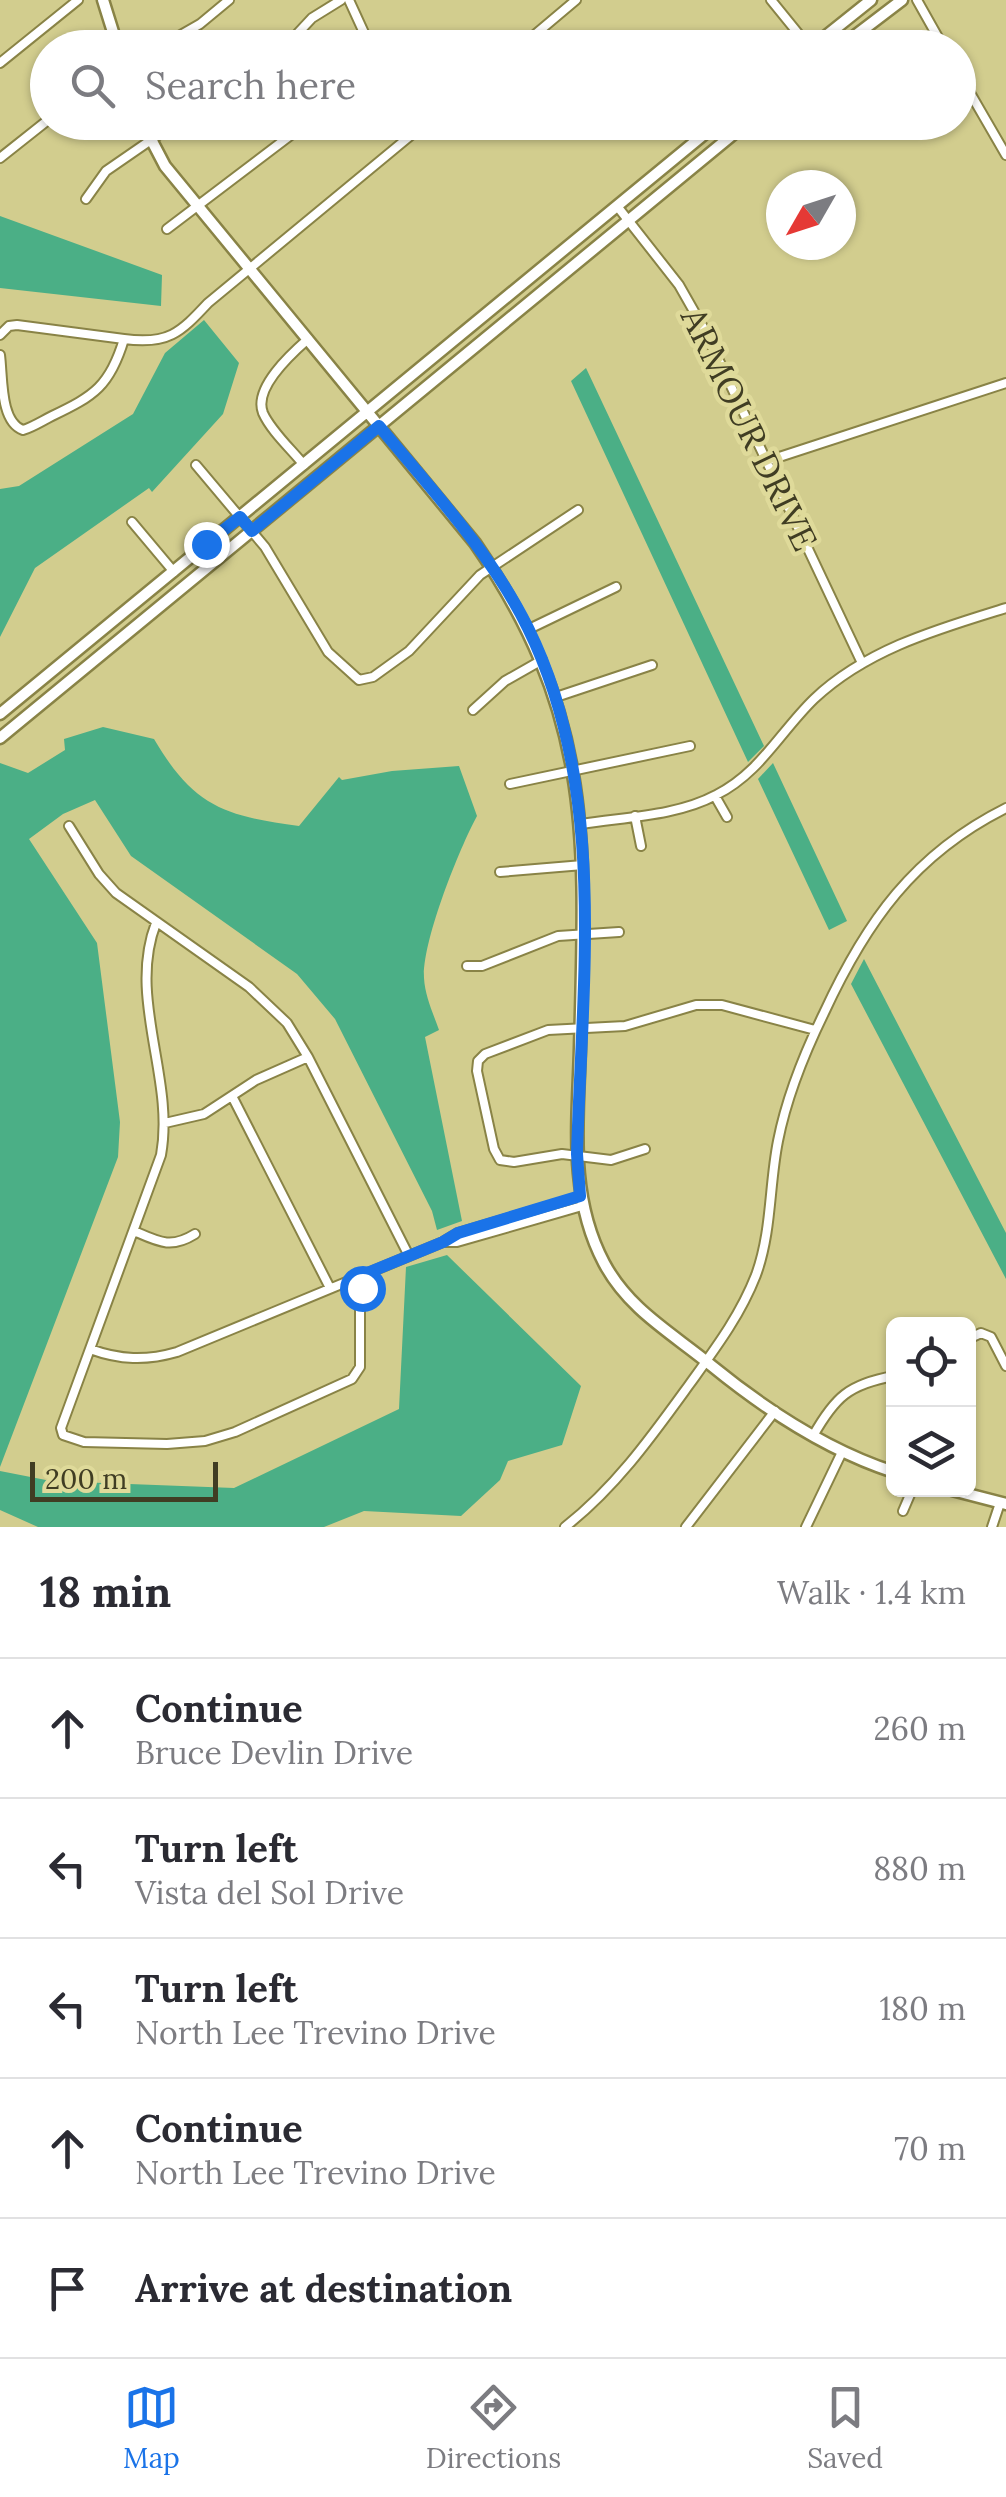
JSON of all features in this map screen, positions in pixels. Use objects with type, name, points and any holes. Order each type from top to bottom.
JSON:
[{"type":"main road","points":[[102,0],[112,30]]},
{"type":"main road","points":[[834,30],[871,0]]},
{"type":"main road","points":[[863,30],[902,0]]},
{"type":"main road","points":[[0,714],[698,140]]},
{"type":"main road","points":[[0,738],[727,140]]},
{"type":"main road","points":[[150,141],[165,166],[492,568],[542,660],[574,768],[582,824],[577,1154],[581,1201],[598,1250],[622,1290],[659,1327],[813,1436],[886,1469]]},
{"type":"main road","points":[[504,300],[516,314]]},
{"type":"main road","points":[[976,1497],[1003,1504]]},
{"type":"street","points":[[41,30],[78,0]]},
{"type":"street","points":[[190,30],[228,0]]},
{"type":"street","points":[[301,30],[341,0]]},
{"type":"street","points":[[349,0],[363,30]]},
{"type":"street","points":[[540,30],[576,0]]},
{"type":"street","points":[[771,0],[796,30]]},
{"type":"street","points":[[917,0],[934,30]]},
{"type":"street","points":[[0,63],[30,39]]},
{"type":"street","points":[[976,103],[1006,155]]},
{"type":"street","points":[[0,158],[30,134]]},
{"type":"street","points":[[166,229],[284,140]]},
{"type":"street","points":[[0,335],[9,326],[17,325],[124,339],[169,338],[406,140]]},
{"type":"street","points":[[86,199],[106,170],[150,141]]},
{"type":"street","name":"ARMOUR DRIVE","points":[[618,206],[689,300],[862,663]]},
{"type":"street","points":[[0,354],[5,414],[12,425],[23,430],[95,393],[112,371],[124,339]]},
{"type":"street","points":[[304,464],[262,409],[278,368],[308,339]]},
{"type":"street","points":[[767,461],[1006,383]]},
{"type":"street","points":[[196,465],[252,531],[290,585],[328,652],[359,680],[373,677],[396,662],[468,584],[578,510]]},
{"type":"street","points":[[132,522],[174,572]]},
{"type":"street","points":[[529,630],[616,587]]},
{"type":"street","points":[[582,824],[678,808],[715,796],[758,765],[816,698],[862,663],[919,636],[1006,608]]},
{"type":"street","points":[[473,710],[505,681],[542,660]]},
{"type":"street","points":[[556,697],[652,665]]},
{"type":"street","points":[[510,784],[690,746]]},
{"type":"street","points":[[715,796],[727,817]]},
{"type":"street","points":[[565,1527],[632,1462],[740,1310],[760,1261],[782,1124],[794,1082],[855,949],[898,890],[952,840],[1006,808]]},
{"type":"street","points":[[635,816],[641,846]]},
{"type":"street","points":[[69,826],[105,882],[269,1004],[287,1023],[409,1256]]},
{"type":"street","points":[[500,872],[583,864]]},
{"type":"street","points":[[156,923],[145,963],[165,1123],[161,1155],[61,1428],[65,1437],[84,1442],[166,1444],[220,1437],[352,1379],[360,1367],[360,1276]]},
{"type":"street","points":[[467,966],[482,966],[558,936],[619,932]]},
{"type":"street","points":[[645,1149],[611,1160],[553,1154],[514,1162],[500,1160],[494,1149],[478,1066],[485,1054],[527,1036],[548,1030],[624,1026],[682,1007],[714,1004],[816,1030]]},
{"type":"street","points":[[165,1123],[204,1114],[256,1080],[308,1058]]},
{"type":"street","points":[[232,1096],[330,1288]]},
{"type":"street","points":[[90,1349],[122,1358],[158,1357],[443,1242],[457,1242],[581,1201]]},
{"type":"street","points":[[134,1231],[179,1244],[195,1234]]},
{"type":"street","points":[[976,1335],[991,1337],[1006,1366]]},
{"type":"street","points":[[813,1436],[848,1390],[868,1380],[886,1377]]},
{"type":"street","points":[[686,1527],[775,1412]]},
{"type":"street","points":[[806,1527],[842,1452]]},
{"type":"street","points":[[903,1511],[909,1497]]},
{"type":"street","points":[[992,1527],[1003,1504]]},
{"type":"green space","points":[[0,216],[162,275],[161,306],[0,288]]},
{"type":"green space","points":[[204,320],[239,363],[223,414],[152,492],[149,488],[35,568],[0,637],[0,489],[19,486],[133,414],[165,353]]},
{"type":"green space","points":[[586,368],[764,746],[748,762],[571,381]]},
{"type":"green space","points":[[103,727],[154,739],[183,780],[214,804],[251,818],[299,826],[339,777],[342,780],[459,766],[477,816],[435,920],[424,978],[439,1030],[425,1037],[462,1221],[437,1230],[432,1211],[335,1019],[297,974],[131,856],[95,800],[63,814],[29,839],[97,943],[120,1122],[118,1157],[0,1467],[0,763],[28,773],[65,750],[64,739]]},
{"type":"green space","points":[[773,763],[847,921],[829,930],[758,779]]},
{"type":"green space","points":[[864,959],[1006,1233],[1006,1279],[851,984]]},
{"type":"green space","points":[[447,1255],[581,1386],[562,1445],[508,1461],[500,1480],[461,1516],[364,1511],[324,1527],[38,1527],[0,1510],[0,1471],[51,1481],[234,1488],[399,1409],[406,1267]]},
{"type":"route","points":[[206,544],[240,517],[252,531],[379,426],[475,543],[514,602],[556,697],[572,755],[584,872],[577,1154],[580,1196],[458,1233],[360,1276],[362,1288]]}]
